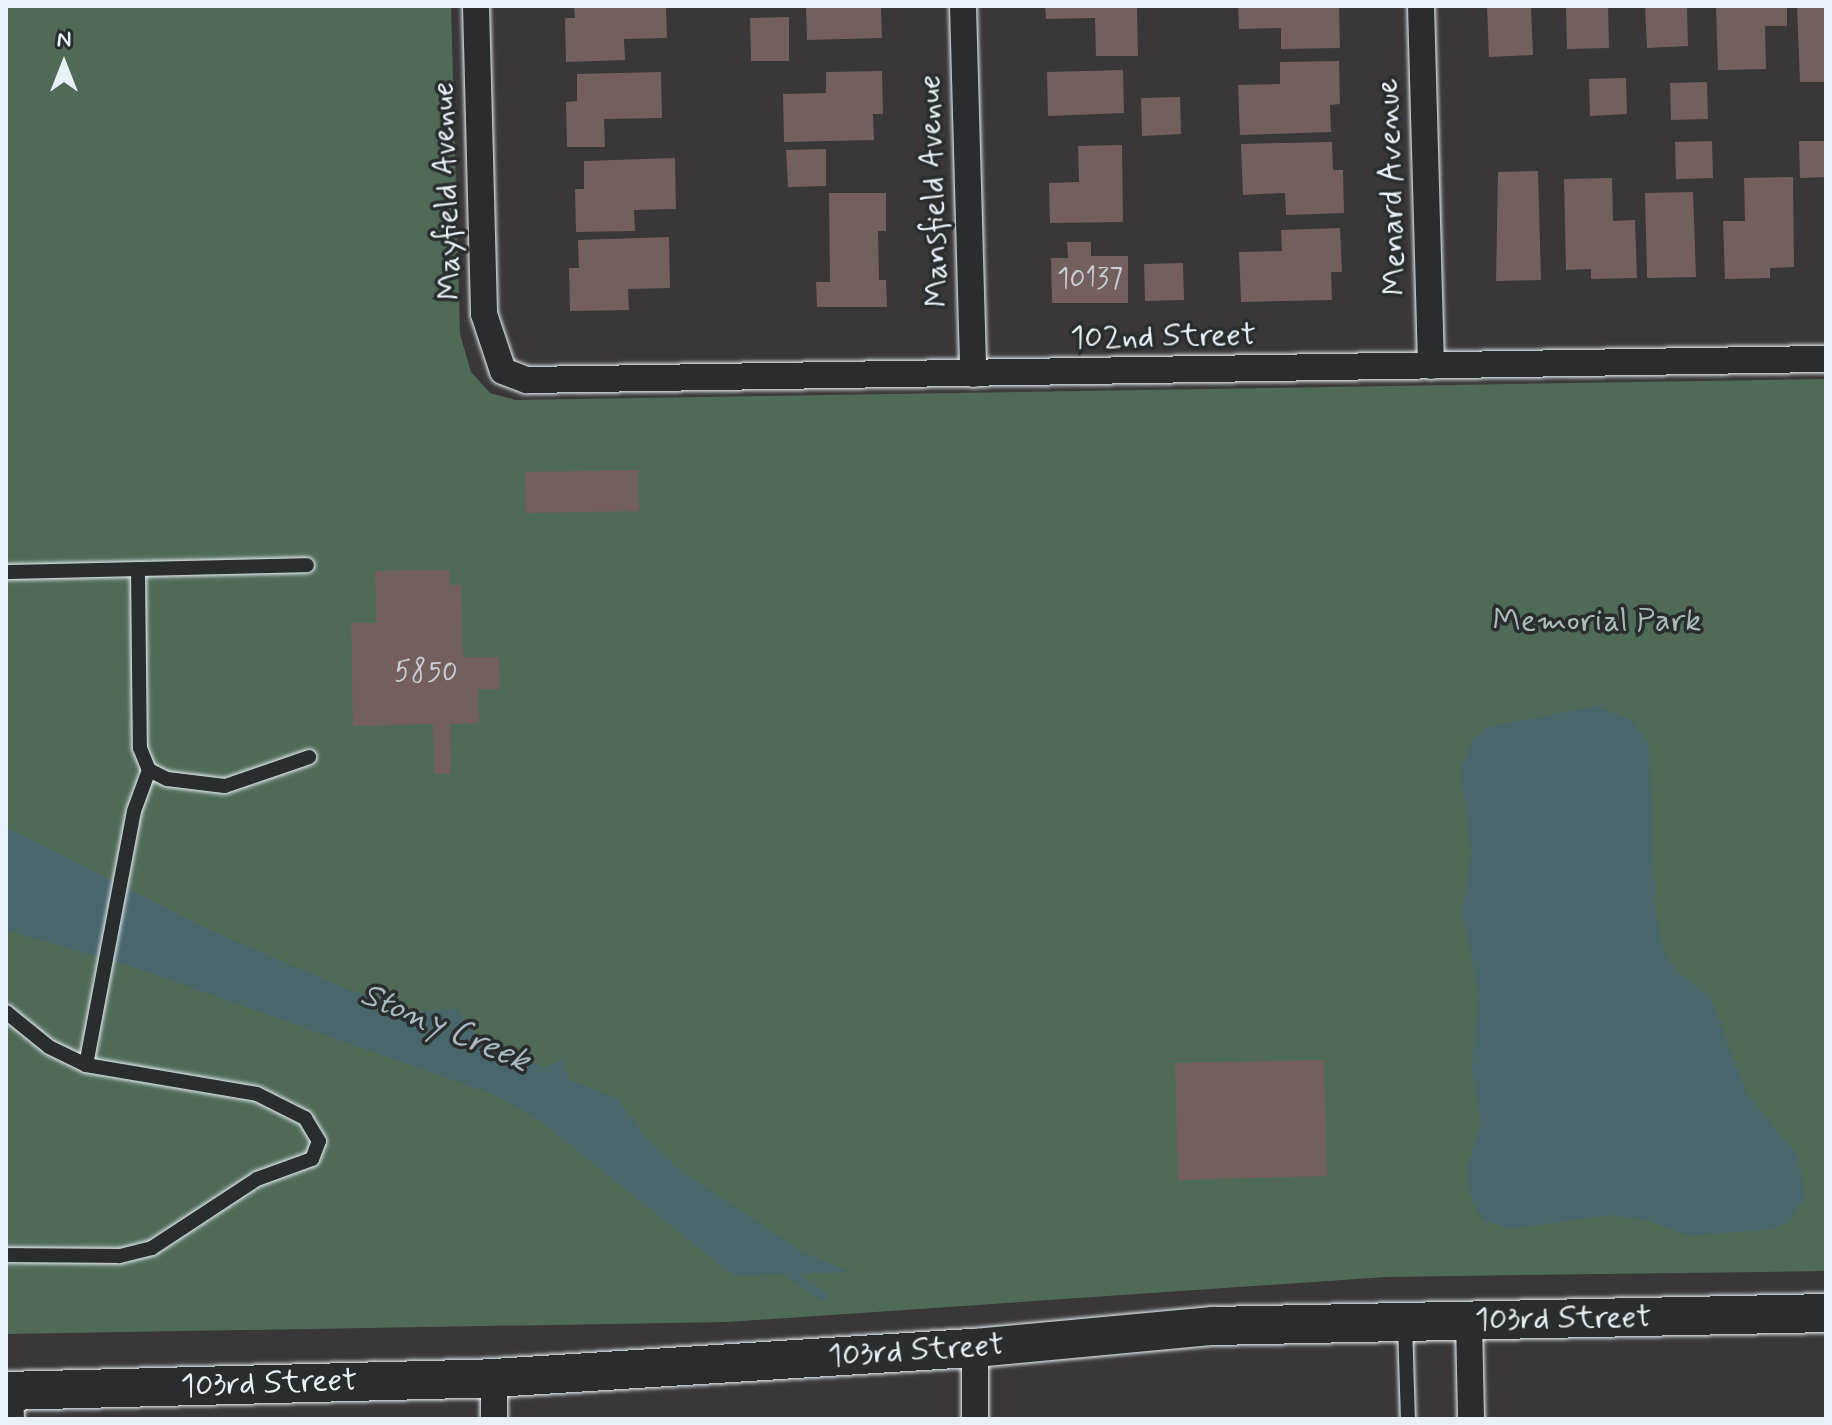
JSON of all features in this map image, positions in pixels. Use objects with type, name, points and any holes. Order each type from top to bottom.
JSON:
[{"type":"street","name":"Mayfield Avenue","points":[[476,6],[484,314],[503,371]]},
{"type":"street","name":"Mansfield Avenue","points":[[963,6],[973,374]]},
{"type":"street","name":"Menard Avenue","points":[[1421,6],[1431,366]]},
{"type":"street","name":"102nd Street","points":[[503,371],[527,380],[562,381],[1826,359]]},
{"type":"street","name":"103rd Street","points":[[9,1400],[494,1378],[975,1348],[1213,1326],[1826,1313]]},
{"type":"street","points":[[1469,1321],[1471,1419]]},
{"type":"street","points":[[975,1348],[975,1419]]},
{"type":"street","points":[[494,1378],[494,1419]]},
{"type":"lane","points":[[6,572],[307,565]]},
{"type":"lane","points":[[138,569],[140,748],[149,770],[167,779],[225,786],[309,757]]},
{"type":"lane","points":[[86,1065],[134,811],[149,770]]},
{"type":"lane","points":[[6,1012],[49,1047],[86,1065],[257,1094],[305,1118],[319,1148],[312,1159],[257,1179],[152,1248],[119,1256],[6,1255]]},
{"type":"lane","points":[[1405,1320],[1408,1419]]},
{"type":"green space","name":"Memorial Park","points":[[6,6],[451,6],[460,334],[471,372],[490,393],[516,400],[1826,379],[1826,1271],[1386,1277],[728,1322],[6,1334]]},
{"type":"water","points":[[1596,706],[1632,720],[1649,745],[1656,916],[1664,950],[1675,970],[1710,997],[1747,1094],[1798,1156],[1805,1197],[1790,1221],[1774,1229],[1688,1236],[1649,1221],[1610,1215],[1509,1229],[1481,1219],[1470,1195],[1467,1169],[1481,1123],[1472,1067],[1479,995],[1462,911],[1471,854],[1461,771],[1472,740],[1488,727]]},
{"type":"water","points":[[6,827],[210,930],[345,988],[410,1011],[458,1009],[477,1038],[545,1068],[564,1058],[569,1080],[617,1098],[648,1140],[684,1173],[804,1253],[852,1272],[734,1276],[539,1120],[495,1095],[130,966],[6,930]]},
{"type":"building","points":[[574,6],[666,6],[667,38],[624,39],[625,60],[566,62],[565,18],[575,18]]},
{"type":"building","points":[[806,6],[881,6],[882,38],[807,40]]},
{"type":"building","points":[[1045,6],[1137,6],[1138,56],[1096,56],[1095,18],[1046,19]]},
{"type":"building","points":[[1238,6],[1339,6],[1340,48],[1281,49],[1281,28],[1239,29]]},
{"type":"building","points":[[1487,6],[1531,6],[1533,55],[1489,57]]},
{"type":"building","points":[[1566,6],[1608,6],[1609,48],[1567,49]]},
{"type":"building","points":[[1645,6],[1687,6],[1688,46],[1647,48]]},
{"type":"building","points":[[1716,6],[1787,6],[1787,26],[1765,26],[1766,69],[1718,70]]},
{"type":"building","points":[[1797,6],[1826,6],[1826,82],[1800,82]]},
{"type":"building","points":[[789,17],[789,61],[751,61],[750,18]]},
{"type":"building","points":[[1339,61],[1340,104],[1330,105],[1331,132],[1240,135],[1238,85],[1280,84],[1280,62]]},
{"type":"building","points":[[1123,70],[1124,113],[1048,116],[1047,72]]},
{"type":"building","points":[[882,71],[883,114],[873,114],[874,140],[784,142],[783,94],[826,93],[826,72]]},
{"type":"building","points":[[661,72],[662,118],[604,119],[605,147],[567,147],[566,102],[577,101],[577,74]]},
{"type":"building","points":[[1626,78],[1627,114],[1590,116],[1589,79]]},
{"type":"building","points":[[1707,82],[1708,119],[1671,120],[1670,83]]},
{"type":"building","points":[[1180,97],[1181,134],[1142,136],[1141,98]]},
{"type":"building","points":[[1712,141],[1713,178],[1676,179],[1675,142]]},
{"type":"building","points":[[1799,141],[1826,141],[1826,177],[1800,178]]},
{"type":"building","points":[[1332,142],[1333,170],[1343,170],[1344,213],[1286,215],[1285,193],[1243,195],[1241,144]]},
{"type":"building","points":[[1122,145],[1123,222],[1050,223],[1049,183],[1079,182],[1078,146]]},
{"type":"building","points":[[826,149],[826,186],[788,187],[786,150]]},
{"type":"building","points":[[675,158],[676,209],[634,210],[635,231],[576,232],[575,189],[584,189],[584,161]]},
{"type":"building","points":[[1538,171],[1541,280],[1496,281],[1498,172]]},
{"type":"building","points":[[1793,177],[1794,267],[1770,268],[1770,278],[1725,279],[1723,221],[1745,221],[1744,178]]},
{"type":"building","points":[[1612,178],[1613,221],[1635,220],[1637,278],[1591,279],[1591,269],[1566,270],[1564,179]]},
{"type":"building","points":[[1693,192],[1696,277],[1647,278],[1645,193]]},
{"type":"building","points":[[829,193],[886,193],[886,231],[878,231],[879,280],[886,280],[887,307],[817,307],[816,282],[830,282]]},
{"type":"building","points":[[1340,228],[1342,272],[1331,272],[1332,300],[1241,302],[1239,252],[1282,251],[1281,230]]},
{"type":"building","points":[[669,237],[670,288],[628,289],[629,310],[570,311],[569,268],[579,268],[578,240]]},
{"type":"building","points":[[1067,242],[1091,242],[1091,256],[1128,256],[1128,303],[1052,303],[1051,258],[1068,258]]},
{"type":"building","points":[[1183,263],[1184,300],[1145,301],[1144,264]]},
{"type":"building","points":[[638,470],[639,511],[526,513],[525,472]]},
{"type":"building","points":[[449,570],[450,585],[461,585],[463,657],[499,657],[500,689],[478,689],[479,723],[450,724],[451,774],[434,774],[433,724],[353,726],[351,623],[376,623],[375,571]]},
{"type":"building","points":[[1324,1060],[1327,1176],[1178,1180],[1175,1063]]},
{"type":"waterway","name":"Stony Creek","points":[[783,1268],[822,1296]]}]
